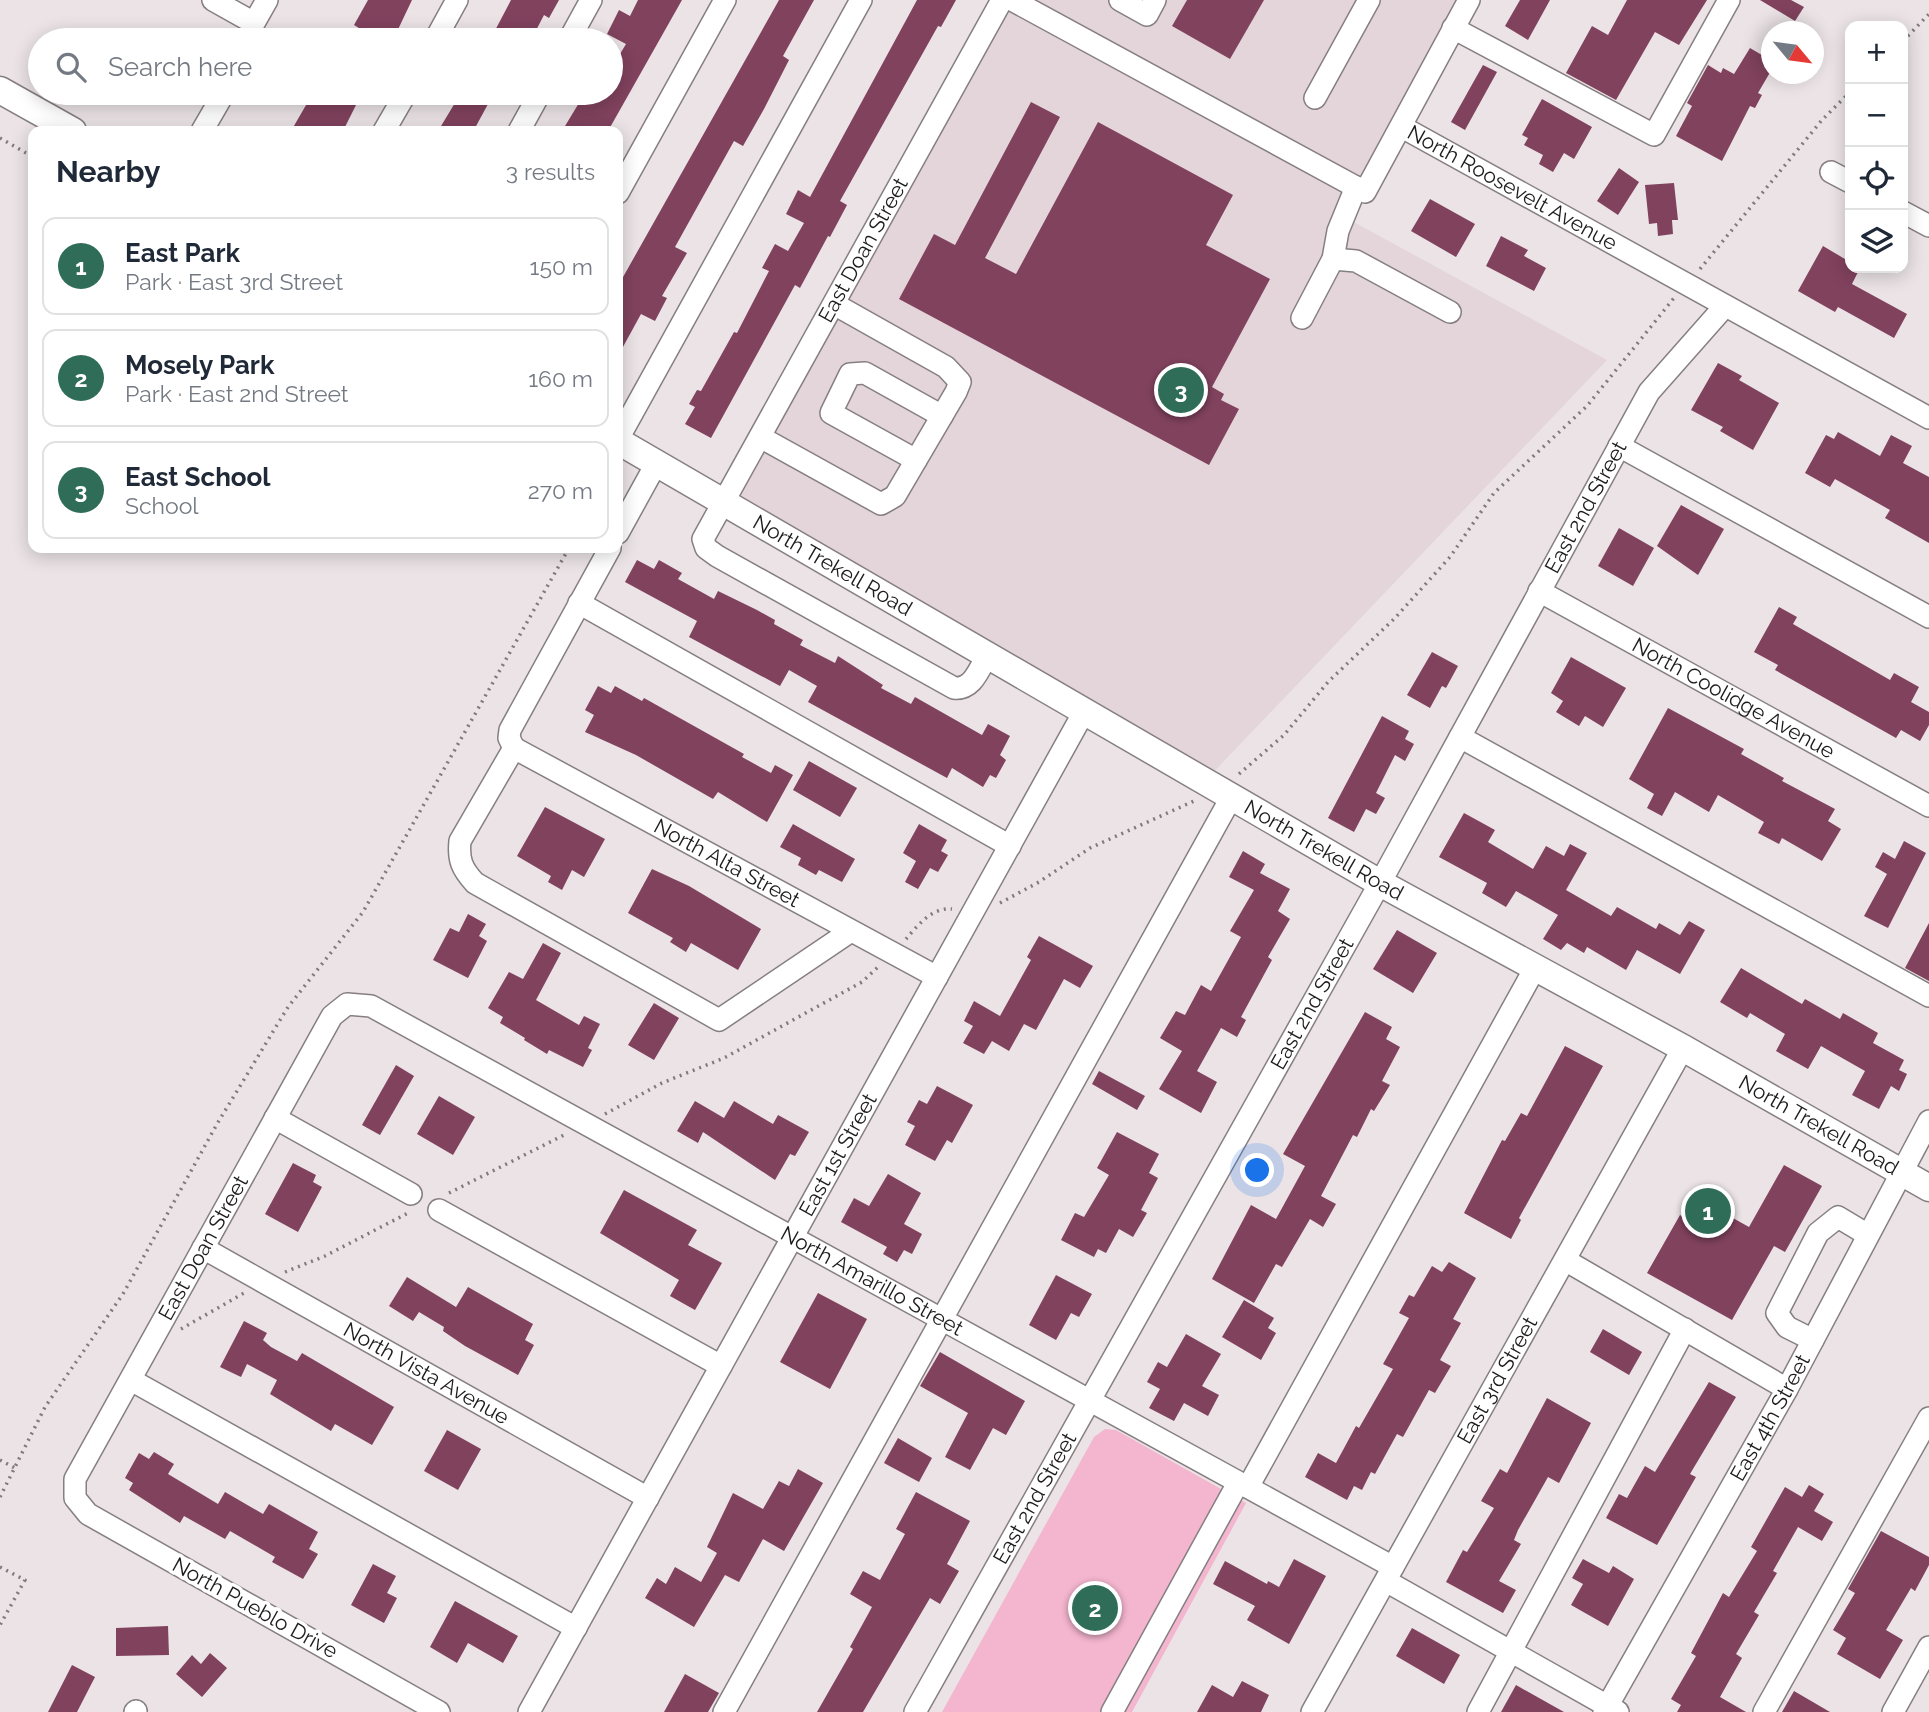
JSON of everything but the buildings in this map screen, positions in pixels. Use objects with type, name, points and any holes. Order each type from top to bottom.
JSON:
[{"type":"main road","points":[[0,90],[64,126]]},
{"type":"main road","name":"North Trekell Road","points":[[623,443],[1380,883],[1683,1048],[1929,1188]]},
{"type":"street","points":[[213,0],[248,28]]},
{"type":"street","points":[[255,28],[267,0]]},
{"type":"street","points":[[442,28],[457,0]]},
{"type":"street","points":[[576,28],[591,0]]},
{"type":"street","points":[[623,184],[725,0]]},
{"type":"street","points":[[623,431],[861,0]]},
{"type":"street","name":"East Doan Street","points":[[988,654],[970,684],[962,689],[954,688],[717,556],[706,548],[704,539],[1002,0]]},
{"type":"street","points":[[1012,0],[1356,187],[1338,231],[1333,259],[1302,317]]},
{"type":"street","points":[[1120,0],[1147,15],[1155,0]]},
{"type":"street","points":[[1315,98],[1369,0]]},
{"type":"street","points":[[1402,127],[1469,0]]},
{"type":"street","points":[[1453,28],[1654,135],[1729,0]]},
{"type":"street","points":[[205,126],[217,105]]},
{"type":"street","points":[[387,126],[399,105]]},
{"type":"street","points":[[522,126],[533,105]]},
{"type":"street","name":"North Roosevelt Avenue","points":[[1356,187],[1365,192],[1402,127],[1929,418]]},
{"type":"street","points":[[1830,172],[1845,180]]},
{"type":"street","points":[[1908,215],[1929,226]]},
{"type":"street","points":[[1333,259],[1356,261],[1450,312]]},
{"type":"street","points":[[760,437],[874,502],[887,502],[895,496],[956,392],[960,382],[957,376],[834,304]]},
{"type":"street","name":"East 2nd Street","points":[[915,1712],[1380,883],[1650,392],[1725,306]]},
{"type":"street","points":[[916,460],[837,419],[831,413],[850,374],[865,373],[942,416]]},
{"type":"street","points":[[1619,446],[1929,617]]},
{"type":"street","points":[[623,524],[656,464]]},
{"type":"street","points":[[607,553],[510,730],[509,738],[514,748],[460,841],[458,856],[464,871],[475,883],[719,1020],[851,931]]},
{"type":"street","name":"North Coolidge Avenue","points":[[1539,592],[1929,806]]},
{"type":"street","points":[[579,603],[1010,846]]},
{"type":"street","name":"East 1st Street","points":[[529,1712],[1086,710]]},
{"type":"street","points":[[1460,737],[1929,996]]},
{"type":"street","name":"North Alta Street","points":[[514,748],[937,978]]},
{"type":"street","points":[[724,1712],[943,1320],[1225,792]]},
{"type":"street","points":[[1112,1712],[1535,968]]},
{"type":"street","name":"East Doan Street","points":[[75,1498],[75,1479],[332,1016],[347,1004]]},
{"type":"street","name":"North Amarillo Street","points":[[347,1004],[371,1006],[1243,1485],[1610,1710]]},
{"type":"street","name":"East 3rd Street","points":[[1312,1712],[1683,1048]]},
{"type":"street","points":[[275,1118],[411,1203]]},
{"type":"street","name":"East 4th Street","points":[[1610,1710],[1787,1389],[1929,1121]]},
{"type":"street","points":[[443,1202],[722,1366]]},
{"type":"street","points":[[1813,1340],[1787,1327],[1777,1313],[1818,1233],[1838,1217],[1868,1235]]},
{"type":"street","name":"North Vista Avenue","points":[[203,1248],[648,1498]]},
{"type":"street","points":[[1565,1260],[1787,1389]]},
{"type":"street","points":[[1479,1712],[1685,1329]]},
{"type":"street","points":[[131,1380],[576,1628]]},
{"type":"street","points":[[1764,1712],[1929,1418]]},
{"type":"street","name":"North Pueblo Drive","points":[[75,1498],[88,1514],[439,1712]]},
{"type":"street","points":[[1893,1712],[1929,1647]]},
{"type":"path","points":[[1908,36],[1929,14]]},
{"type":"path","points":[[995,904],[1006,902],[1090,848],[1225,792],[1354,655],[1395,618],[1450,556],[1494,493],[1587,406],[1822,120],[1845,97]]},
{"type":"path","points":[[0,138],[28,154]]},
{"type":"path","points":[[0,1497],[45,1407],[123,1294],[217,1124],[288,1007],[363,912],[566,553]]},
{"type":"path","points":[[443,1202],[662,1083],[724,1058],[862,982],[893,954],[928,916],[940,909],[951,908],[970,919]]},
{"type":"path","points":[[148,1348],[264,1282],[325,1256],[411,1203]]},
{"type":"path","points":[[0,1460],[15,1468]]},
{"type":"path","points":[[0,1567],[25,1580],[0,1625]]},
{"type":"shaded area","points":[[1002,0],[1469,0],[1350,220],[1607,360],[1205,781],[724,503]]},
{"type":"shaded area","points":[[1105,1429],[1116,1430],[1246,1503],[1132,1712],[942,1712],[1094,1437]]},
{"type":"place","name":"East School","points":[[1181,390]]},
{"type":"place","name":"East Park","points":[[1708,1211]]},
{"type":"place","name":"Mosely Park","points":[[1095,1608]]}]
